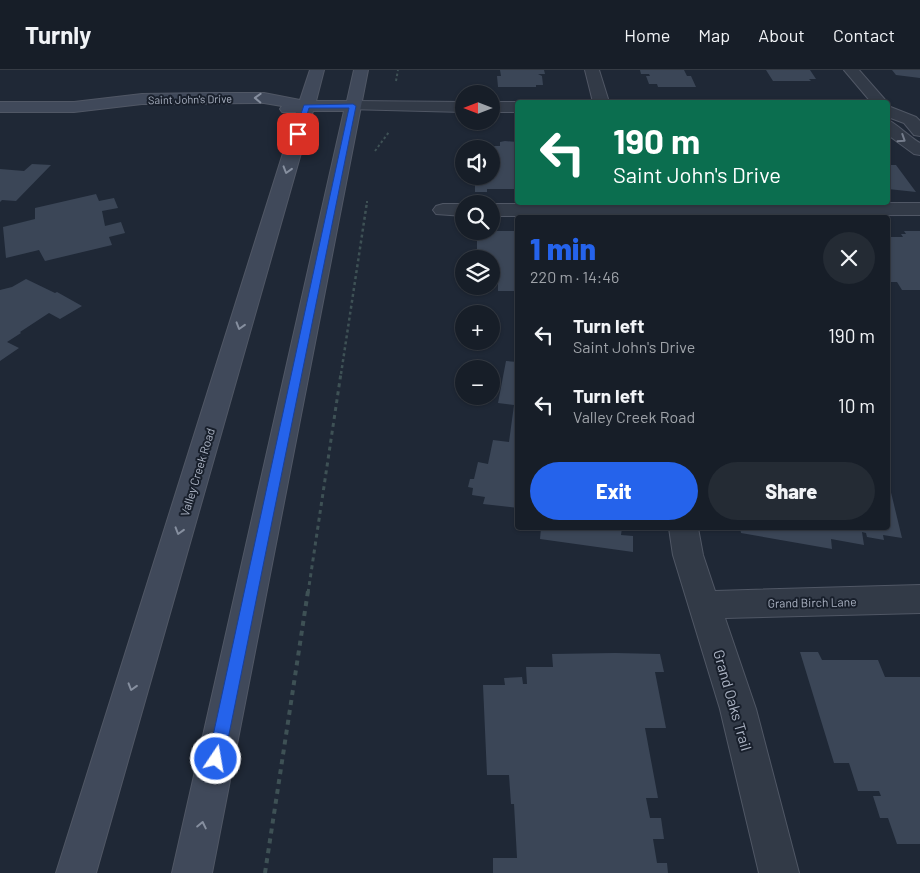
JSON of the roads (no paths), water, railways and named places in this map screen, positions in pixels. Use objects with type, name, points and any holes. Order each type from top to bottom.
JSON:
[{"type":"main road","name":"Valley Creek Road","points":[[76,873],[317,70]]},
{"type":"main road","points":[[192,873],[361,70]]},
{"type":"main road","name":"Saint John's Drive","points":[[0,108],[74,107],[133,114],[258,114],[306,106],[353,106]]},
{"type":"street","points":[[592,70],[600,100]]},
{"type":"street","points":[[852,70],[877,100]]},
{"type":"street","name":"Saint John's Drive","points":[[353,106],[455,107]]},
{"type":"street","points":[[500,107],[515,107]]},
{"type":"street","points":[[890,110],[920,108]]},
{"type":"street","points":[[890,111],[910,120],[920,131]]},
{"type":"street","points":[[890,128],[896,136],[920,150]]},
{"type":"street","points":[[500,210],[704,214],[920,209]]},
{"type":"street","points":[[443,210],[455,210]]},
{"type":"street","name":"Grand Oaks Trail","points":[[684,530],[688,556],[738,709],[779,873]]},
{"type":"street","name":"Grand Birch Lane","points":[[704,605],[920,600]]}]
